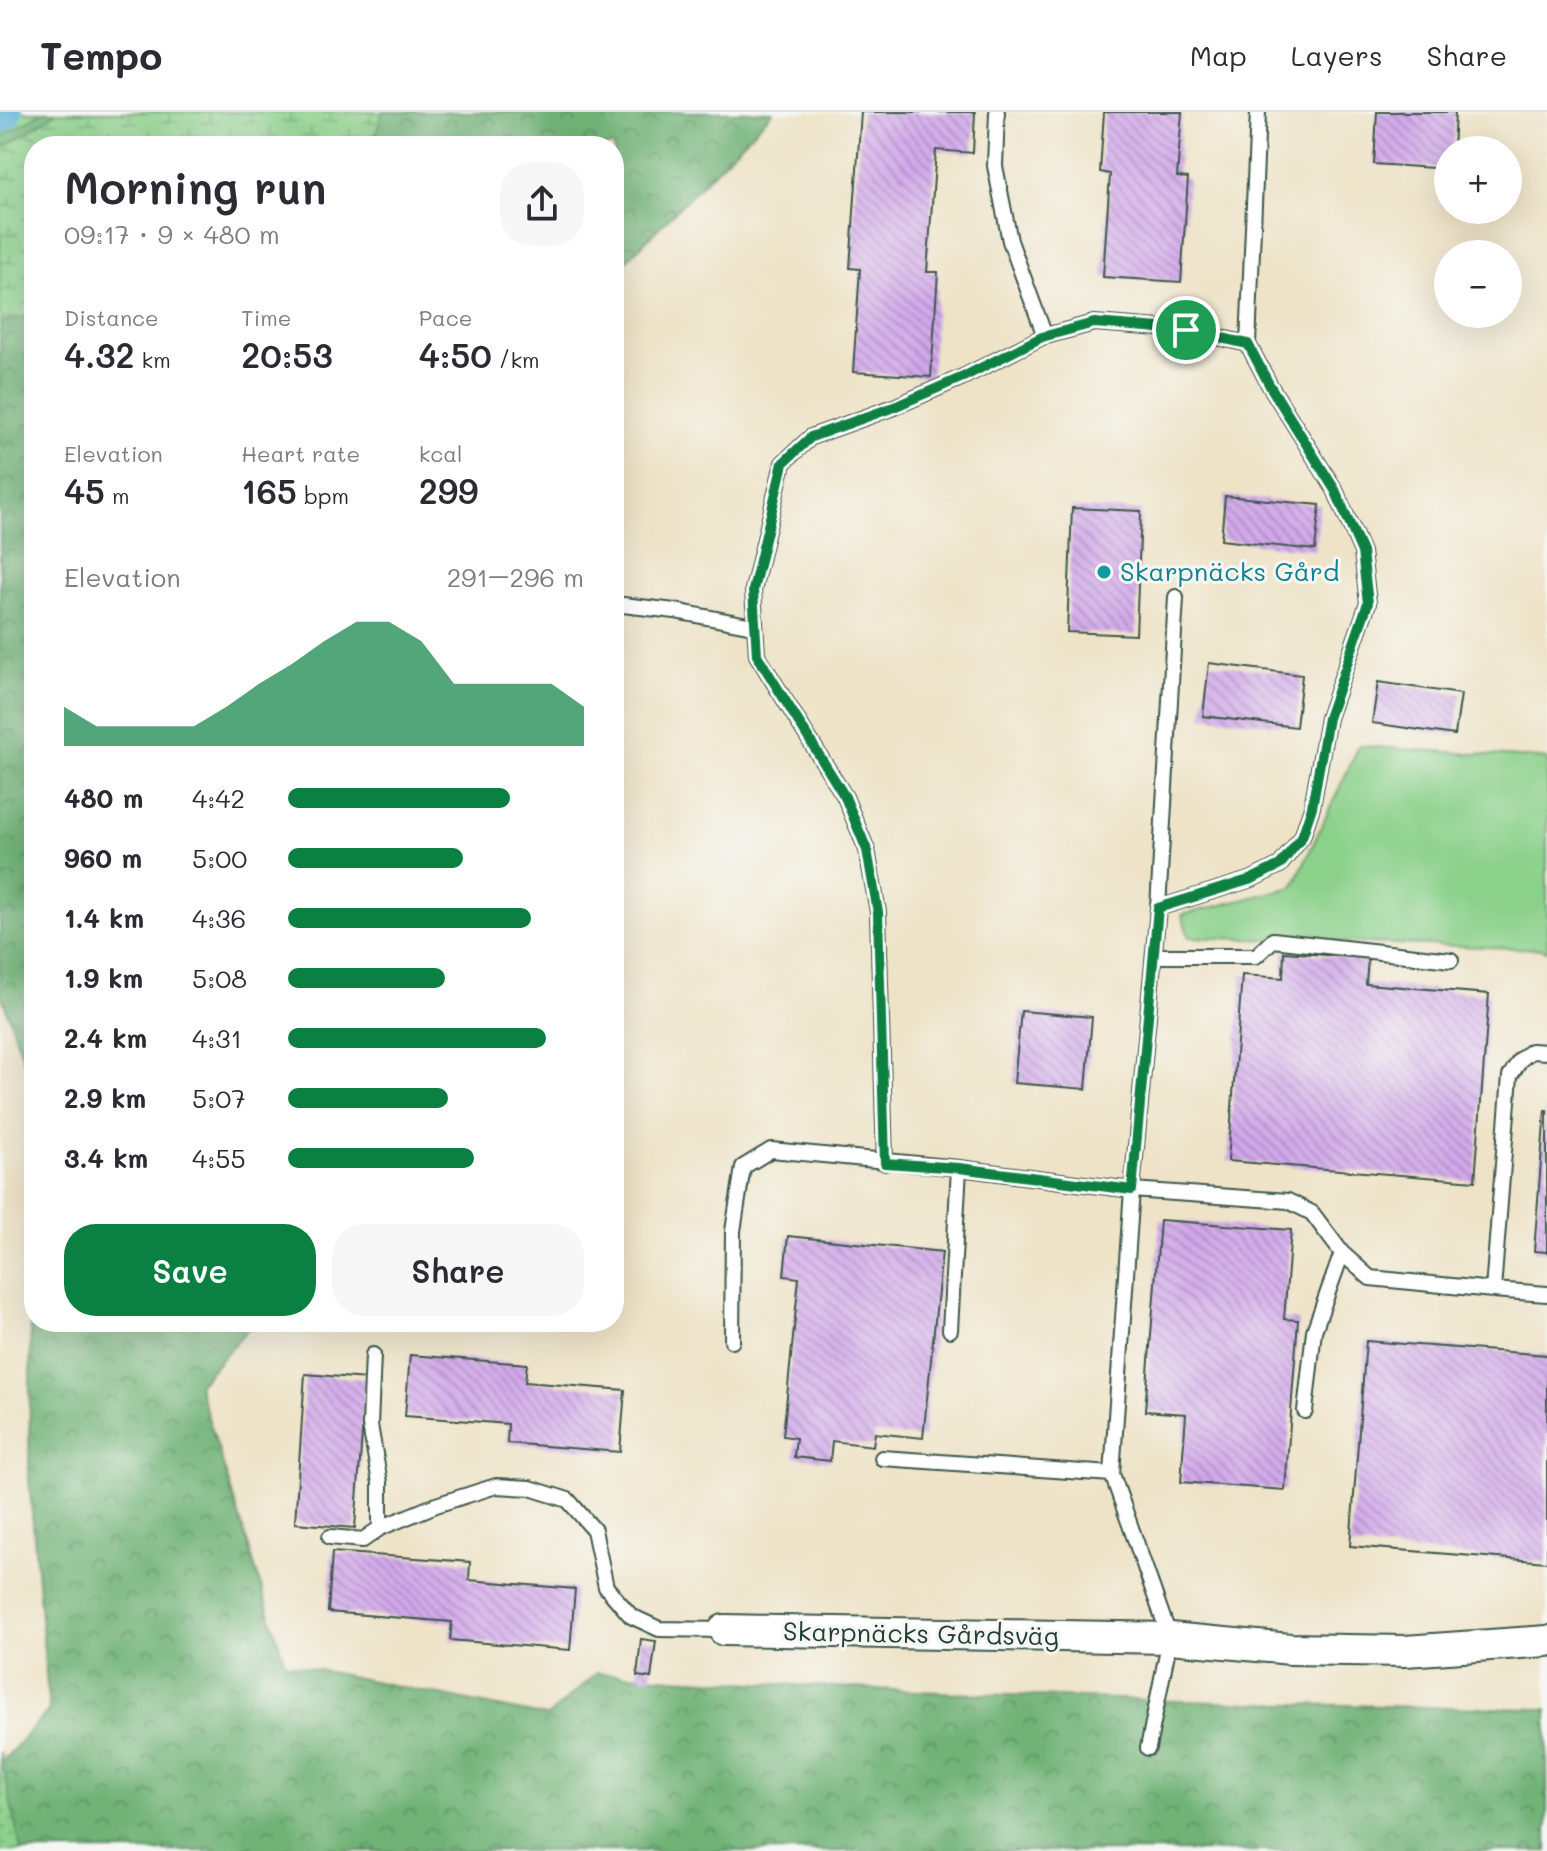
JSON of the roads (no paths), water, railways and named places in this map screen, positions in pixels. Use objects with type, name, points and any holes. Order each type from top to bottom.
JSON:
[{"type":"street","name":"Skarpnäcks Gårdsväg","points":[[724,1630],[1170,1638],[1291,1649],[1405,1651],[1547,1641]]},
{"type":"lane","points":[[997,112],[995,166],[1010,241],[1045,336]]},
{"type":"lane","points":[[1158,908],[1252,879],[1280,865],[1302,837],[1312,807],[1328,718],[1368,603],[1362,552],[1335,490],[1270,386],[1248,344],[1258,112]]},
{"type":"lane","points":[[885,1163],[878,912],[867,850],[845,797],[757,655],[753,590],[783,463],[811,437],[894,407],[1045,336],[1094,323],[1186,330],[1248,344]]},
{"type":"lane","points":[[1148,1748],[1170,1638],[1112,1474],[1132,1190],[1158,908],[1176,597]]},
{"type":"lane","points":[[624,605],[753,626]]},
{"type":"lane","points":[[1154,956],[1256,956],[1273,940],[1451,960]]},
{"type":"lane","points":[[1493,1290],[1510,1076],[1520,1060],[1531,1051],[1547,1052]]},
{"type":"lane","points":[[732,1341],[733,1231],[743,1167],[771,1150],[959,1168],[1132,1190],[1288,1201],[1312,1213],[1342,1253],[1370,1278],[1547,1294]]},
{"type":"lane","points":[[950,1330],[959,1168]]},
{"type":"lane","points":[[1305,1411],[1314,1331],[1342,1253]]},
{"type":"lane","points":[[373,1355],[370,1425],[380,1483],[380,1528]]},
{"type":"lane","points":[[882,1458],[1112,1474]]},
{"type":"lane","name":"Skarpnäcks Gårdsväg","points":[[330,1537],[363,1540],[380,1528],[436,1505],[496,1486],[530,1488],[568,1500],[594,1530],[606,1587],[631,1616],[659,1629],[724,1630]]},
{"type":"waterway","points":[[0,115],[4,112]]},
{"type":"place","name":"Skarpnäcks Gård","points":[[1104,572]]}]
